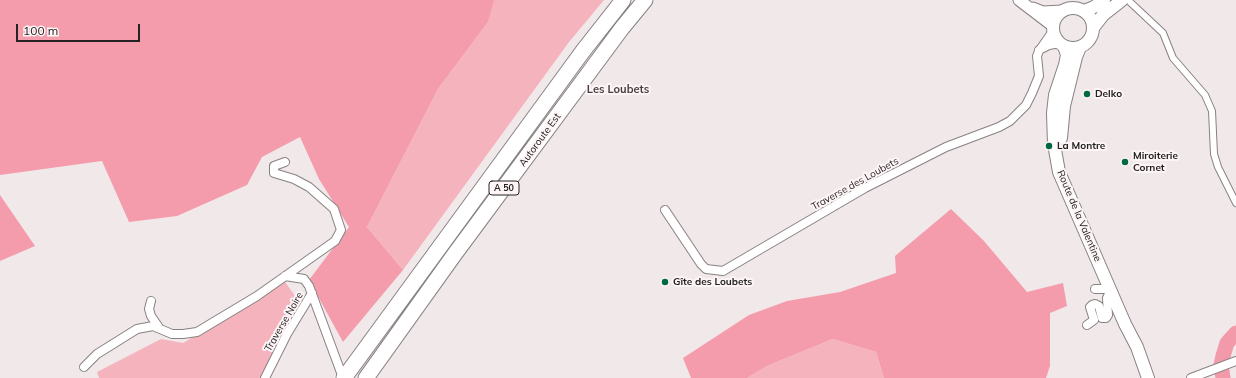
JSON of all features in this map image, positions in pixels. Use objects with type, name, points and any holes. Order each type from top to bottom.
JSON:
[{"type":"highway","name":"Autoroute Est","points":[[344,378],[583,51],[623,0]]},
{"type":"highway","name":"Autoroute Est","points":[[366,378],[622,28],[645,0]]},
{"type":"main road","points":[[1084,11],[1094,8],[1104,0]]},
{"type":"main road","points":[[1093,28],[1089,15],[1084,11],[1073,8],[1062,11],[1054,20],[1053,29],[1062,45],[1069,48],[1080,47],[1090,39],[1093,28],[1103,15],[1126,1]]},
{"type":"main road","name":"Route de la Valentine","points":[[1062,45],[1067,56],[1055,94],[1053,113],[1054,144],[1058,165],[1111,289],[1156,378]]},
{"type":"main road","name":"Route de la Valentine","points":[[1080,47],[1067,92],[1061,124],[1062,145],[1067,172],[1125,302],[1128,322],[1148,378]]},
{"type":"main road","points":[[1060,81],[1062,88],[1067,92]]},
{"type":"main road","points":[[1111,289],[1115,291],[1119,299],[1125,302]]},
{"type":"street","points":[[1126,1],[1163,33],[1173,58],[1205,95],[1212,111],[1214,154],[1218,167],[1236,202]]},
{"type":"street","points":[[1023,3],[1043,12],[1062,11]]},
{"type":"street","points":[[1023,3],[1053,29],[1039,51]]},
{"type":"street","points":[[1039,51],[1049,45],[1062,45]]},
{"type":"street","name":"Traverse des Loubets","points":[[665,210],[701,264],[706,269],[723,271],[865,188],[946,147],[999,127],[1010,121],[1026,105],[1037,83],[1039,70],[1037,56],[1039,51]]},
{"type":"street","points":[[84,367],[97,354],[137,329],[153,326],[172,334],[197,332],[257,296],[335,241],[341,230],[334,209],[309,186],[294,179],[274,173],[274,166],[285,162]]},
{"type":"street","points":[[285,276],[304,279],[312,293]]},
{"type":"street","points":[[1086,325],[1094,320],[1090,307],[1092,305],[1095,304],[1099,306],[1102,318],[1106,318],[1108,315],[1107,298],[1111,289],[1095,289]]},
{"type":"street","name":"Traverse Noire","points":[[312,293],[344,378]]},
{"type":"street","name":"Traverse Noire","points":[[265,378],[287,334],[312,293]]},
{"type":"street","points":[[151,301],[149,309],[151,316],[160,329]]},
{"type":"street","points":[[1191,378],[1236,361]]},
{"type":"shaded area","points":[[0,0],[494,0],[488,22],[438,89],[367,227],[403,270],[343,342],[309,280],[349,227],[319,179],[300,137],[262,157],[247,185],[177,216],[129,222],[102,161],[0,175]]},
{"type":"shaded area","points":[[492,0],[604,0],[569,42],[403,270],[367,227],[438,89],[488,22]]},
{"type":"shaded area","points":[[0,195],[35,246],[0,261]]},
{"type":"shaded area","points":[[951,209],[984,241],[1027,292],[1063,283],[1067,306],[1050,313],[1050,366],[1046,378],[884,378],[876,352],[833,339],[769,365],[747,378],[691,378],[683,358],[749,315],[787,301],[840,292],[896,273],[895,256]]},
{"type":"shaded area","points":[[285,282],[301,304],[262,378],[99,378],[97,372],[161,339],[183,343]]},
{"type":"shaded area","points":[[833,339],[876,352],[884,378],[747,378],[769,365]]},
{"type":"waterway","points":[[1223,378],[1221,365],[1223,356],[1227,343],[1236,333]]},
{"type":"place","name":"Delko","points":[[1087,94]]},
{"type":"place","name":"La Montre","points":[[1049,146]]},
{"type":"place","name":"Miroiterie Cornet","points":[[1125,162]]},
{"type":"place","name":"Gîte des Loubets","points":[[665,282]]},
{"type":"district","name":"Les Loubets","points":[[618,90]]}]
